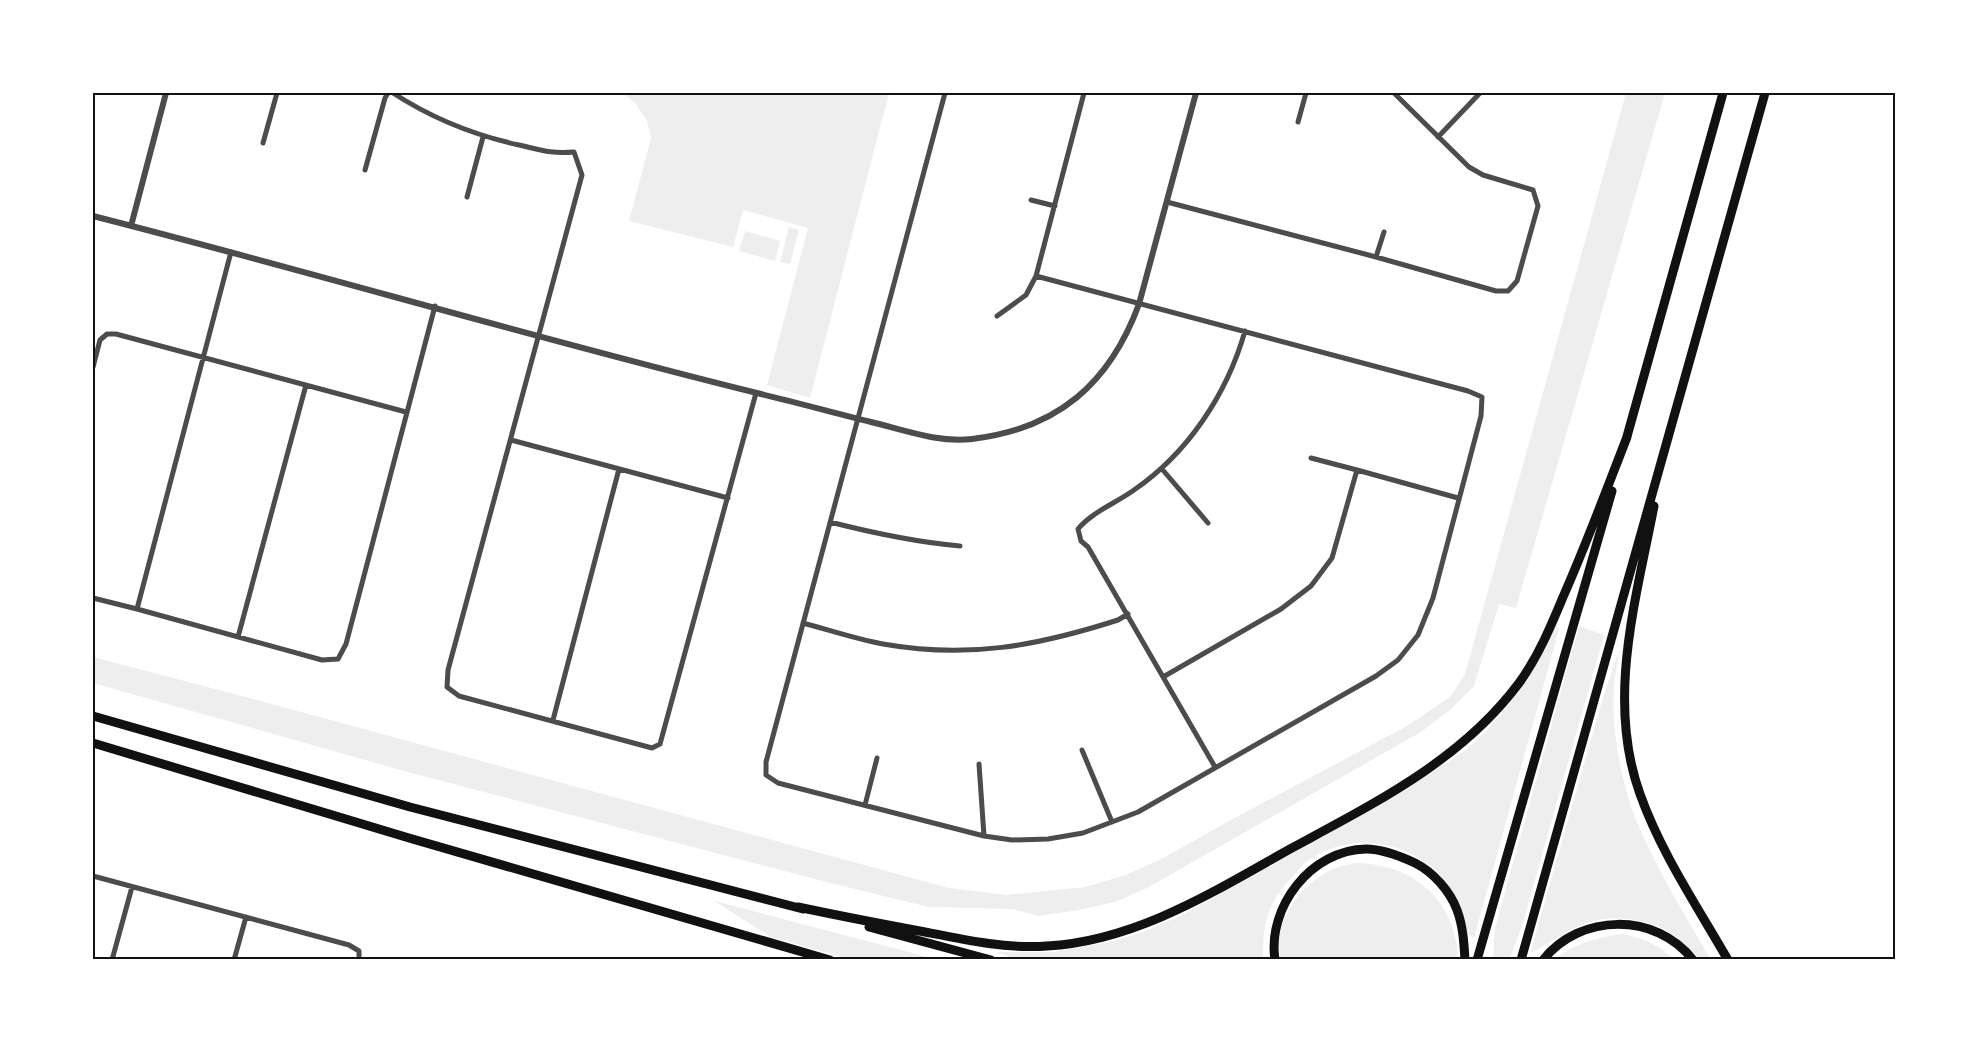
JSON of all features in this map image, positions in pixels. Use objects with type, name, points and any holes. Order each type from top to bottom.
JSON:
[{"type":"highway","points":[[1477,960],[1723,93]]},
{"type":"highway","points":[[1521,960],[1765,93]]},
{"type":"highway","points":[[798,908],[998,944],[1049,946],[1087,940],[1116,933],[1169,914],[1393,792],[1437,764],[1476,732],[1521,681],[1542,643],[1568,586],[1627,437]]},
{"type":"highway","points":[[1666,442],[1627,645],[1624,689],[1627,741],[1634,777],[1655,831],[1728,960]]},
{"type":"highway","points":[[93,716],[410,807],[991,960]]},
{"type":"highway","points":[[93,743],[409,838],[830,960]]},
{"type":"highway","points":[[1275,960],[1273,948],[1279,914],[1297,884],[1313,868],[1328,859],[1347,852],[1367,849],[1405,858],[1421,866],[1436,878],[1456,908],[1461,925],[1465,960]]},
{"type":"highway","points":[[1543,960],[1561,943],[1575,934],[1588,929],[1617,924],[1646,927],[1659,932],[1672,940],[1693,960]]},
{"type":"highway","points":[[782,947],[818,960]]},
{"type":"street","points":[[131,226],[166,93]]},
{"type":"street","points":[[263,143],[277,93]]},
{"type":"street","points":[[365,170],[388,93]]},
{"type":"street","points":[[393,93],[460,129],[483,137],[555,154],[574,152],[582,175],[448,670],[447,687],[459,696],[652,748],[660,744],[756,393]]},
{"type":"street","points":[[945,93],[766,762],[766,775],[778,783],[984,836],[1012,840],[1048,839],[1083,833],[1138,812],[1376,676],[1398,660],[1419,635],[1433,598],[1480,417],[1482,396],[1036,276]]},
{"type":"street","points":[[997,316],[1026,295],[1036,276],[1084,93]]},
{"type":"street","points":[[93,216],[756,393],[930,437],[970,439],[1020,429],[1045,418],[1071,402],[1105,370],[1131,327],[1139,304],[1196,93]]},
{"type":"street","points":[[1298,122],[1306,93]]},
{"type":"street","points":[[1167,202],[1496,291],[1508,291],[1517,280],[1538,206],[1533,190],[1482,175],[1469,167],[1394,93]]},
{"type":"street","points":[[1438,137],[1480,93]]},
{"type":"street","points":[[466,197],[483,137]]},
{"type":"street","points":[[1031,200],[1055,206]]},
{"type":"street","points":[[1376,257],[1384,232]]},
{"type":"street","points":[[136,609],[231,252]]},
{"type":"street","points":[[93,597],[322,660],[338,659],[346,644],[435,306]]},
{"type":"street","points":[[1215,767],[1128,614],[1088,547],[1081,541],[1078,529],[1085,520],[1135,490],[1162,469],[1188,439],[1215,401],[1239,352],[1245,331]]},
{"type":"street","points":[[93,367],[100,340],[107,334],[116,334],[406,412]]},
{"type":"street","points":[[238,637],[306,385]]},
{"type":"street","points":[[511,440],[728,498]]},
{"type":"street","points":[[1311,458],[1458,498]]},
{"type":"street","points":[[552,720],[618,469]]},
{"type":"street","points":[[1162,469],[1208,522]]},
{"type":"street","points":[[1163,677],[1281,609],[1311,586],[1332,558],[1357,470]]},
{"type":"street","points":[[830,522],[915,541],[960,546]]},
{"type":"street","points":[[803,623],[882,644],[924,650],[971,651],[1053,639],[1118,620],[1128,614]]},
{"type":"street","points":[[1082,750],[1112,822]]},
{"type":"street","points":[[865,805],[877,758]]},
{"type":"street","points":[[979,764],[984,836]]},
{"type":"street","points":[[93,876],[349,945],[359,951],[359,960]]},
{"type":"street","points":[[112,960],[132,887]]},
{"type":"street","points":[[234,960],[246,917]]},
{"type":"shaded area","points":[[623,93],[889,93],[810,398],[767,385],[808,228],[743,210],[733,247],[629,221],[651,138],[647,121],[635,103]]},
{"type":"shaded area","points":[[1626,93],[1665,93],[1516,608],[1499,604],[1474,686],[1449,711],[1421,732],[1147,888],[1115,902],[1038,916],[1013,909],[929,907],[404,771],[93,683],[93,657],[949,888],[1007,895],[1085,887],[1126,875],[1163,858],[1407,726],[1450,697],[1465,674]]},
{"type":"shaded area","points":[[789,227],[799,230],[790,264],[780,262]]},
{"type":"shaded area","points":[[745,231],[780,241],[775,261],[739,251]]},
{"type":"shaded area","points":[[1579,626],[1604,635],[1522,926],[1509,960],[1493,960],[1495,928]]},
{"type":"shaded area","points":[[1556,627],[1559,628],[1558,633],[1474,938],[1468,934],[1454,896],[1436,871],[1414,855],[1399,849],[1366,843],[1334,848],[1319,854],[1297,870],[1278,894],[1269,911],[1264,932],[1263,960],[1022,960],[993,952],[1053,952],[1109,942],[1141,933],[1184,914],[1399,794],[1463,752],[1487,730],[1508,706],[1532,672]]},
{"type":"shaded area","points":[[1619,650],[1614,687],[1614,720],[1618,756],[1631,807],[1653,857],[1711,960],[1698,960],[1676,936],[1661,928],[1645,922],[1611,918],[1579,926],[1530,953],[1602,701]]},
{"type":"shaded area","points":[[1355,863],[1395,870],[1428,889],[1450,920],[1456,939],[1458,960],[1281,960],[1279,946],[1281,931],[1285,918],[1301,893],[1323,874]]},
{"type":"shaded area","points":[[714,901],[939,960],[852,960],[771,937]]},
{"type":"shaded area","points":[[1622,934],[1651,943],[1675,960],[1553,960],[1586,942]]}]
